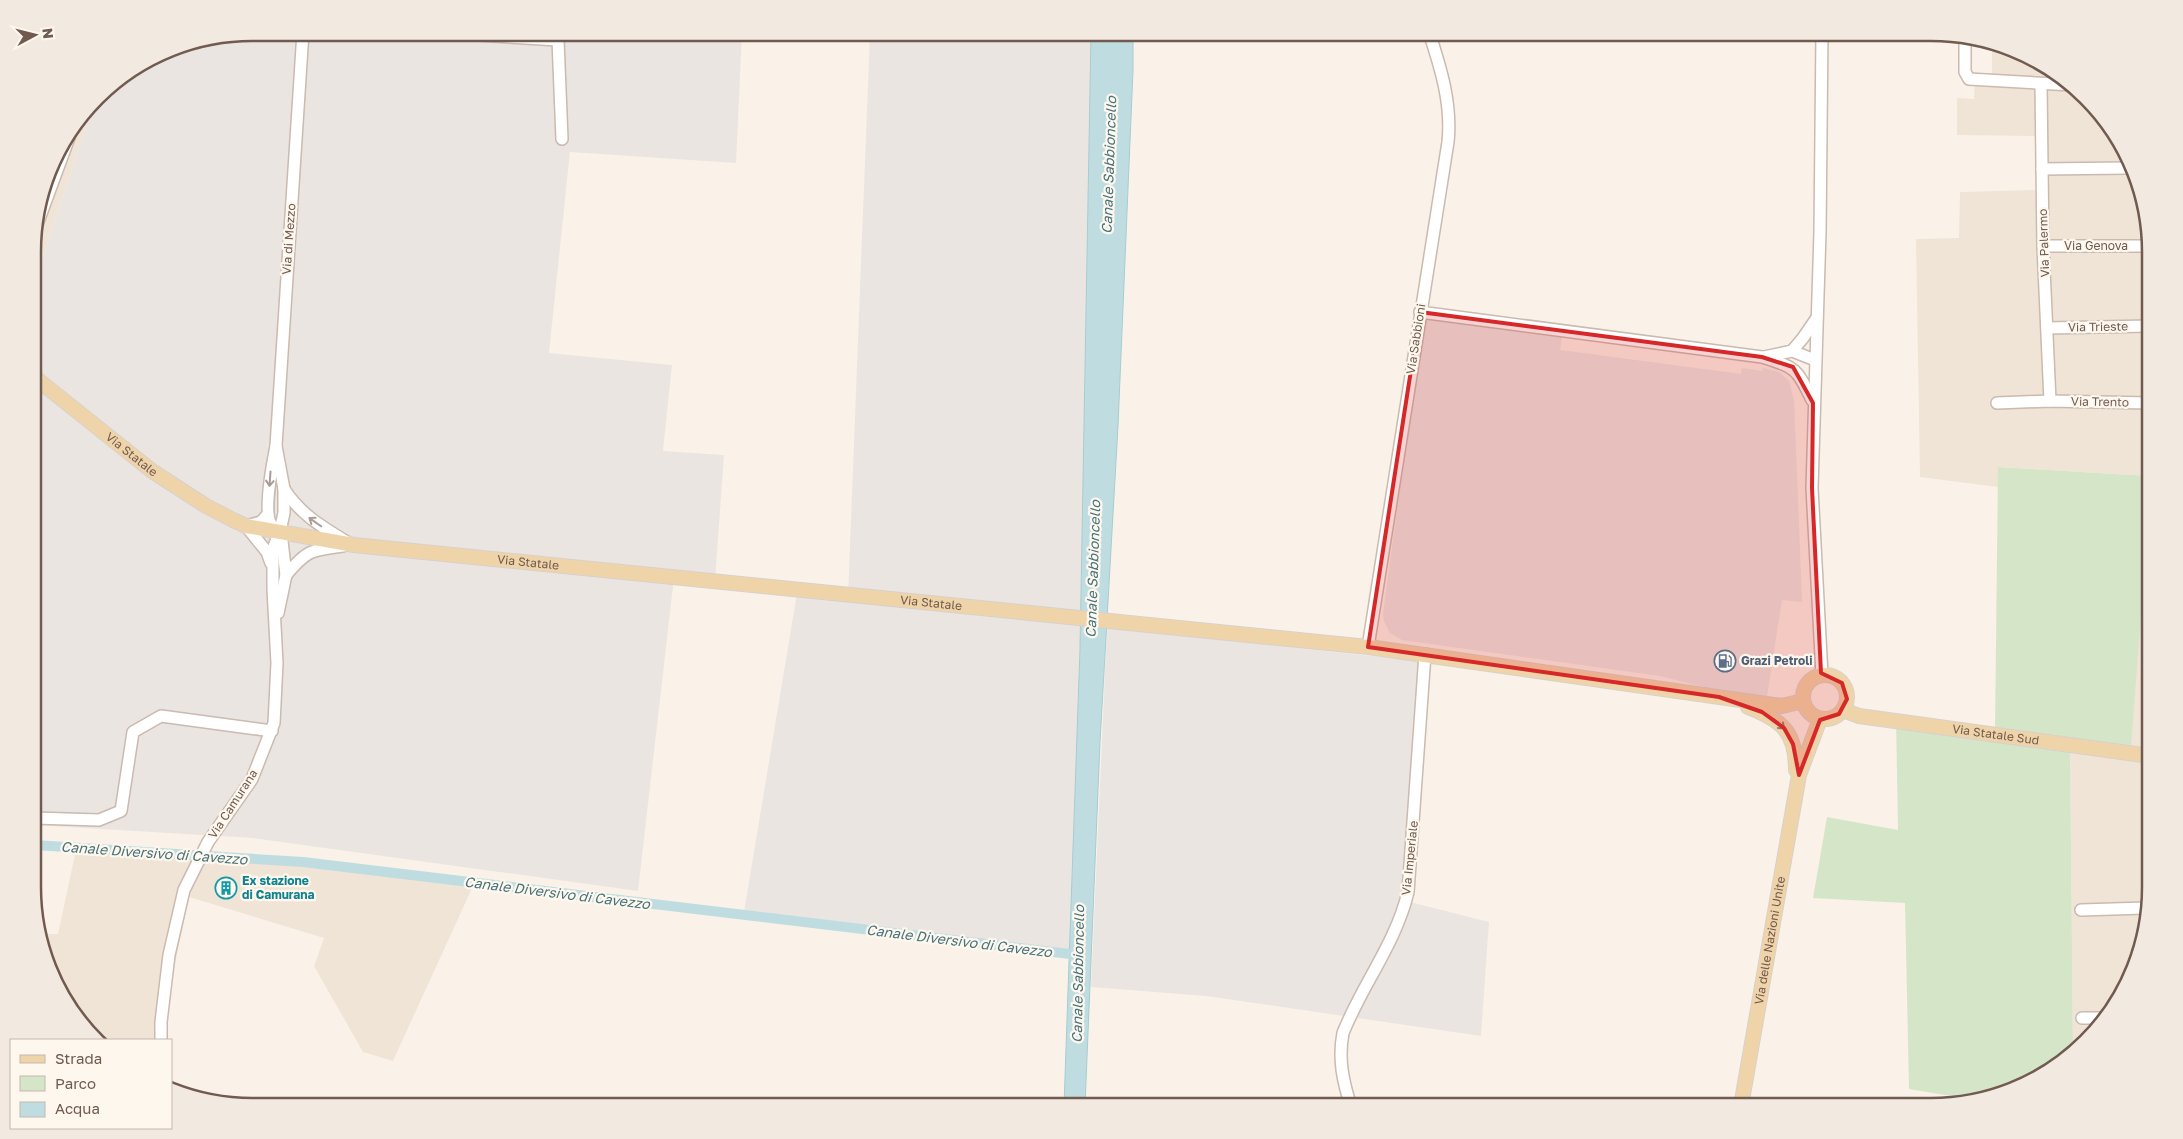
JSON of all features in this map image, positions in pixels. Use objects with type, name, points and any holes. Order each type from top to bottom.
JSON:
[{"type":"main road","name":"Via Statale","points":[[41,385],[152,470],[206,506],[246,526],[354,545],[1368,647],[1719,697]]},
{"type":"main road","points":[[1822,674],[1833,676],[1842,683],[1847,700],[1843,710],[1835,717],[1820,719],[1809,713],[1803,701],[1806,684],[1810,679],[1822,674]]},
{"type":"main road","points":[[1719,697],[1782,706],[1803,701]]},
{"type":"main road","name":"Via delle Nazioni Unite","points":[[1719,697],[1762,712],[1784,728],[1794,744],[1796,770],[1799,775]]},
{"type":"main road","name":"Via Statale Sud","points":[[1843,710],[1859,716],[2142,755]]},
{"type":"main road","name":"Via delle Nazioni Unite","points":[[1742,1098],[1799,775],[1820,719]]},
{"type":"street","name":"Via di Mezzo","points":[[276,446],[302,41]]},
{"type":"street","points":[[558,41],[562,139]]},
{"type":"street","name":"Via Sabbioni","points":[[1368,647],[1450,128],[1445,87],[1432,41]]},
{"type":"street","points":[[1822,41],[1812,488],[1822,674]]},
{"type":"street","points":[[1965,44],[1965,72],[1969,80],[2058,85]]},
{"type":"street","name":"Via Palermo","points":[[2041,84],[2043,246],[2050,401]]},
{"type":"street","points":[[2042,169],[2124,168]]},
{"type":"street","name":"Via Genova","points":[[2043,246],[2142,246]]},
{"type":"street","points":[[1420,312],[1762,357],[1793,368],[1814,402]]},
{"type":"street","points":[[1792,351],[1817,317]]},
{"type":"street","name":"Via Trieste","points":[[2047,328],[2142,326]]},
{"type":"street","points":[[1762,357],[1792,351],[1815,360]]},
{"type":"street","points":[[1793,368],[1815,360]]},
{"type":"street","name":"Via Trento","points":[[1997,404],[2050,401],[2142,403]]},
{"type":"street","points":[[276,446],[284,489],[284,513],[280,531],[271,524],[268,514],[270,473],[276,446]]},
{"type":"street","points":[[284,489],[294,504],[310,520],[354,545]]},
{"type":"street","points":[[268,514],[261,522],[246,526],[267,552],[273,570]]},
{"type":"street","name":"Via Camurana","points":[[160,1039],[168,956],[184,890],[208,842],[252,779],[272,731],[277,664],[273,549],[280,531]]},
{"type":"street","name":"Via Camurana","points":[[276,624],[286,575],[280,531]]},
{"type":"street","points":[[286,575],[303,555],[318,549],[354,545]]},
{"type":"street","name":"Via Imperiale","points":[[1350,1098],[1341,1067],[1343,1033],[1395,932],[1405,908],[1408,892],[1425,654]]},
{"type":"street","points":[[41,818],[99,820],[121,810],[133,732],[161,716],[272,731]]},
{"type":"street","points":[[2081,910],[2140,908]]},
{"type":"street","points":[[2082,1018],[2096,1018]]},
{"type":"highlighted area","points":[[1420,312],[1762,357],[1793,367],[1813,403],[1812,488],[1821,673],[1842,683],[1847,699],[1839,714],[1820,720],[1799,775],[1793,744],[1784,728],[1762,712],[1719,697],[1368,647]]},
{"type":"shaded area","points":[[253,41],[742,41],[736,163],[570,152],[549,353],[672,365],[663,451],[724,455],[715,580],[674,578],[638,891],[253,838],[41,825],[41,263],[88,120],[103,103],[135,77],[159,63],[185,52],[211,45]]},
{"type":"shaded area","points":[[870,41],[1091,41],[1080,649],[1070,951],[743,918],[797,593],[848,596]]},
{"type":"shaded area","points":[[1992,50],[2024,63],[2059,85],[2080,103],[2106,135],[2120,159],[2131,185],[2138,211],[2142,253],[2142,476],[1999,467],[1998,487],[1920,477],[1916,239],[1959,238],[1960,192],[2037,190],[2037,136],[1957,135],[1957,98],[1974,99],[1975,73],[1992,73]]},
{"type":"shaded area","points":[[88,120],[41,263],[43,225],[52,185],[63,159]]},
{"type":"shaded area","points":[[1435,318],[1562,337],[1560,350],[1741,374],[1742,368],[1762,371],[1763,368],[1779,372],[1789,381],[1794,401],[1802,602],[1782,600],[1767,696],[1704,687],[1660,676],[1402,640],[1390,633],[1383,614],[1423,319]]},
{"type":"shaded area","points":[[2142,604],[2142,886],[2138,928],[2131,954],[2120,980],[2098,1015],[2073,1042],[2070,739]]},
{"type":"shaded area","points":[[1107,627],[1426,662],[1406,901],[1489,922],[1481,1036],[1206,996],[1091,987]]},
{"type":"shaded area","points":[[77,845],[266,858],[473,886],[393,1061],[363,1052],[314,966],[324,938],[189,897],[170,988],[164,1039],[106,1039],[77,1004],[57,967],[46,934],[58,934]]},
{"type":"green space","points":[[1998,467],[2142,476],[2142,604],[2131,746],[2070,740],[2073,1042],[2048,1062],[2024,1076],[1985,1091],[1953,1096],[1909,1089],[1905,903],[1813,898],[1827,817],[1898,830],[1896,718],[1995,729]]},
{"type":"water","name":"Canale Sabbioncello","points":[[1091,41],[1133,41],[1118,426],[1100,742],[1085,1098],[1064,1098],[1080,649]]},
{"type":"waterway","name":"Canale Diversivo di Cavezzo","points":[[41,845],[303,862],[1078,955]]},
{"type":"place","name":"Grazi Petroli","points":[[1725,661]]},
{"type":"place","name":"Ex stazione di Camurana","points":[[226,888]]}]
